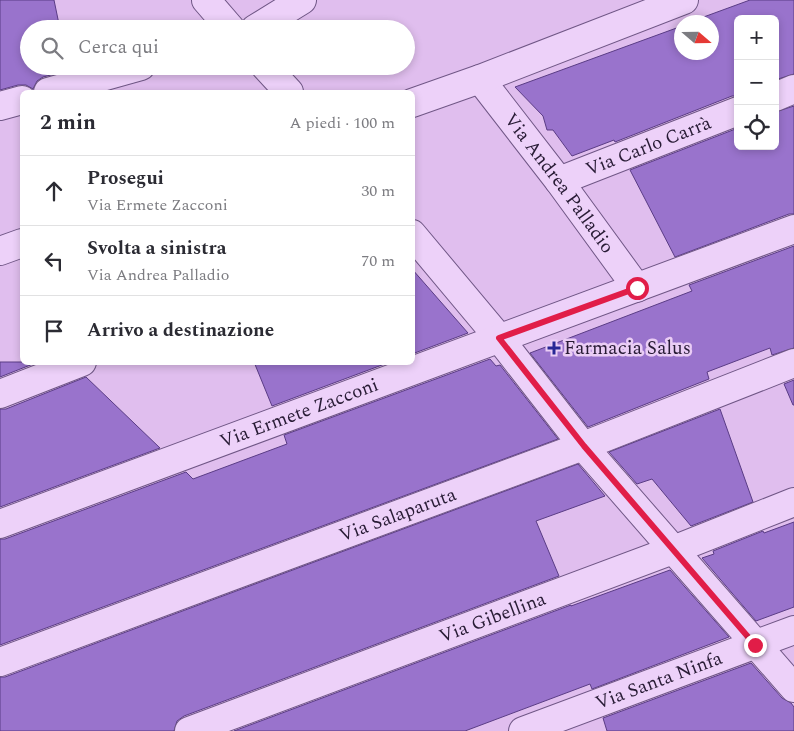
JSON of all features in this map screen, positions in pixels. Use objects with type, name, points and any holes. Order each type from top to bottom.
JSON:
[{"type":"street","points":[[206,0],[223,20]]},
{"type":"street","points":[[270,20],[302,0]]},
{"type":"street","points":[[415,102],[480,79],[684,0]]},
{"type":"street","points":[[55,90],[109,75]]},
{"type":"street","points":[[273,75],[286,90]]},
{"type":"street","name":"Via Andrea Palladio","points":[[480,79],[559,181],[637,288]]},
{"type":"street","points":[[779,96],[794,90]]},
{"type":"street","points":[[0,106],[20,101]]},
{"type":"street","name":"Via Carlo Carrà","points":[[559,181],[734,113]]},
{"type":"street","name":"Via Ermete Zacconi","points":[[0,524],[794,229]]},
{"type":"street","points":[[415,238],[499,338],[584,446],[794,688]]},
{"type":"street","points":[[0,251],[20,244]]},
{"type":"street","name":"Via Salaparuta","points":[[0,662],[584,446],[794,363]]},
{"type":"street","points":[[0,394],[74,365]]},
{"type":"street","name":"Via Gibellina","points":[[189,731],[673,550],[794,502]]},
{"type":"street","name":"Via Santa Ninfa","points":[[523,731],[794,630]]},
{"type":"building","points":[[0,0],[54,0],[58,20],[20,20],[20,75],[51,75],[37,81],[33,89],[26,85],[18,85],[0,90]]},
{"type":"building","points":[[750,0],[794,0],[794,74],[779,79],[779,15],[734,15],[734,96],[615,142],[614,140],[572,156],[553,130],[547,130],[543,116],[515,87],[674,29],[674,60],[719,60],[719,15],[709,15]]},
{"type":"building","points":[[794,106],[794,214],[789,214],[675,257],[630,170],[734,130],[734,150],[779,150],[779,111]]},
{"type":"building","points":[[794,246],[794,348],[772,355],[770,348],[707,372],[709,379],[588,427],[530,353],[692,291],[689,285]]},
{"type":"building","points":[[415,272],[468,333],[415,353]]},
{"type":"building","points":[[490,359],[496,366],[500,365],[558,439],[0,645],[0,539],[5,539],[186,472],[193,479],[287,444],[284,435]]},
{"type":"building","points":[[0,362],[20,362],[20,365],[30,365],[0,377]]},
{"type":"building","points":[[255,365],[382,365],[272,406]]},
{"type":"building","points":[[86,377],[160,448],[0,507],[0,409],[6,409]]},
{"type":"building","points":[[794,380],[794,405],[793,405],[784,384]]},
{"type":"building","points":[[720,409],[753,502],[691,526],[652,479],[637,484],[609,452]]},
{"type":"building","points":[[578,464],[605,496],[536,521],[559,576],[184,716],[177,721],[174,731],[0,731],[0,677],[5,677]]},
{"type":"building","points":[[794,522],[794,607],[756,621],[702,558],[714,554],[713,551],[763,531],[764,533]]},
{"type":"building","points":[[670,570],[729,637],[592,689],[590,684],[465,731],[234,731],[571,605]]},
{"type":"building","points":[[751,663],[782,698],[794,707],[794,731],[607,731],[603,718]]},
{"type":"place","name":"Farmacia Salus","points":[[554,348]]},
{"type":"route","points":[[637,288],[499,338],[584,446],[755,645]]}]
